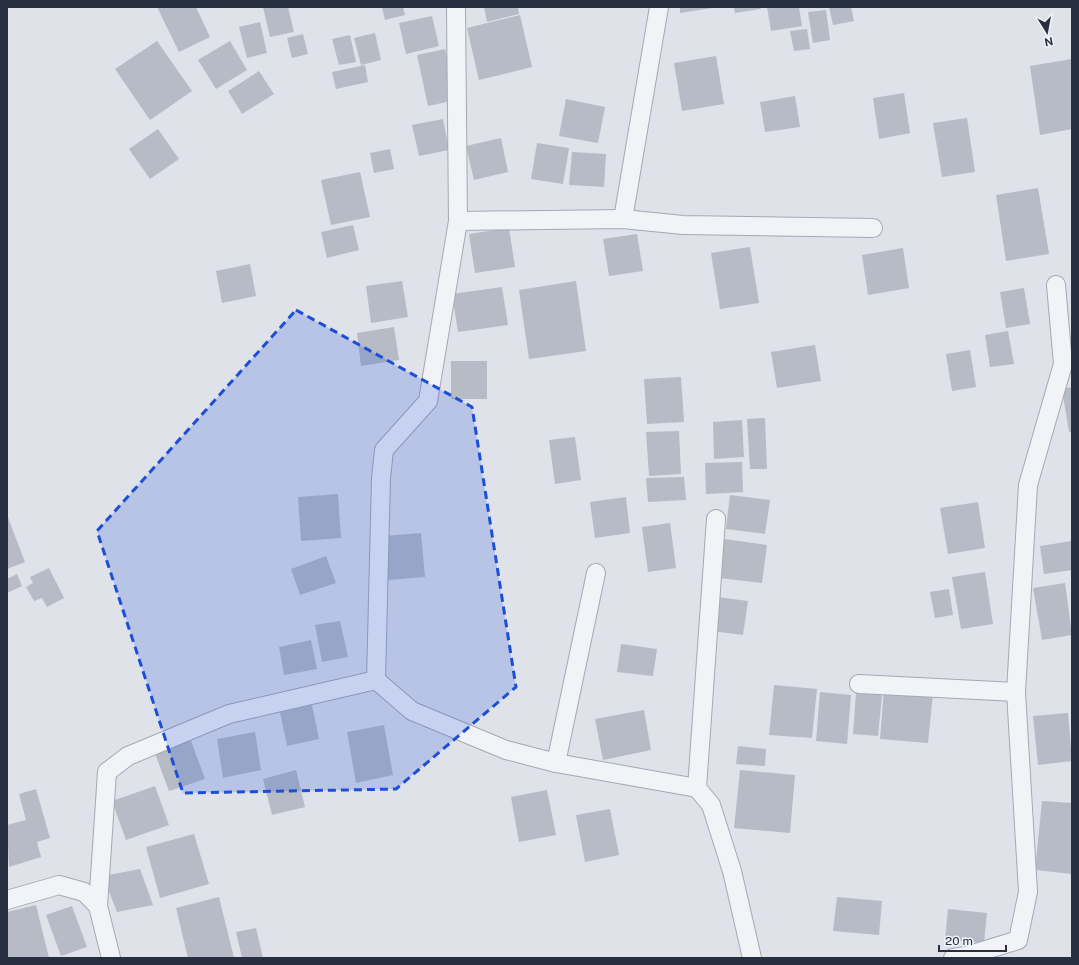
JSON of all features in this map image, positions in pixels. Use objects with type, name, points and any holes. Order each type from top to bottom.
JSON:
[{"type":"street","points":[[376,680],[381,478],[384,450],[428,401],[458,221],[456,7]]},
{"type":"street","points":[[623,219],[659,7]]},
{"type":"street","points":[[458,221],[623,219],[683,225],[873,228]]},
{"type":"street","points":[[953,958],[966,956],[1018,940],[1028,892],[1016,692],[1028,485],[1063,364],[1056,285]]},
{"type":"street","points":[[697,788],[716,520]]},
{"type":"street","points":[[556,763],[596,573]]},
{"type":"street","points":[[376,680],[412,711],[506,750],[556,763],[697,788],[711,805],[732,871],[752,958]]},
{"type":"street","points":[[111,958],[98,906],[107,772],[128,756],[229,714],[376,680]]},
{"type":"street","points":[[859,684],[1016,692]]},
{"type":"street","points":[[7,900],[59,885],[84,892],[98,906]]},
{"type":"highlighted area","points":[[296,310],[472,407],[516,687],[396,789],[183,793],[97,531]]},
{"type":"building","points":[[157,7],[196,7],[210,37],[179,52]]},
{"type":"building","points":[[263,7],[288,7],[294,32],[270,37]]},
{"type":"building","points":[[382,7],[403,7],[405,15],[385,20]]},
{"type":"building","points":[[484,7],[518,7],[519,14],[487,22]]},
{"type":"building","points":[[680,7],[712,7],[712,8],[680,13]]},
{"type":"building","points":[[734,7],[760,7],[761,9],[735,13]]},
{"type":"building","points":[[767,7],[799,7],[802,26],[771,31]]},
{"type":"building","points":[[829,7],[851,7],[854,21],[833,25]]},
{"type":"building","points":[[826,10],[830,40],[813,43],[808,12]]},
{"type":"building","points":[[520,15],[532,67],[479,80],[467,28]]},
{"type":"building","points":[[432,16],[439,46],[406,54],[399,23]]},
{"type":"building","points":[[260,22],[267,53],[247,58],[239,27]]},
{"type":"building","points":[[807,29],[810,49],[794,51],[790,31]]},
{"type":"building","points":[[375,33],[381,60],[361,65],[354,38]]},
{"type":"building","points":[[303,34],[308,54],[292,58],[287,38]]},
{"type":"building","points":[[350,35],[356,62],[339,65],[332,39]]},
{"type":"building","points":[[157,41],[192,91],[150,120],[115,69]]},
{"type":"building","points":[[230,41],[247,70],[216,89],[198,60]]},
{"type":"building","points":[[445,49],[456,100],[428,106],[417,55]]},
{"type":"building","points":[[716,56],[724,104],[682,111],[674,63]]},
{"type":"building","points":[[1072,59],[1072,129],[1040,135],[1030,66]]},
{"type":"building","points":[[365,65],[368,82],[336,89],[332,72]]},
{"type":"building","points":[[259,71],[274,94],[242,114],[228,91]]},
{"type":"building","points":[[904,93],[910,133],[879,139],[873,98]]},
{"type":"building","points":[[795,96],[800,127],[765,132],[760,102]]},
{"type":"building","points":[[566,99],[605,107],[598,143],[559,136]]},
{"type":"building","points":[[967,118],[975,172],[942,177],[933,123]]},
{"type":"building","points":[[443,119],[449,150],[419,156],[412,125]]},
{"type":"building","points":[[158,129],[179,159],[150,179],[129,149]]},
{"type":"building","points":[[501,138],[508,172],[474,180],[466,146]]},
{"type":"building","points":[[537,143],[569,148],[563,184],[531,179]]},
{"type":"building","points":[[390,149],[394,169],[374,173],[370,153]]},
{"type":"building","points":[[572,152],[606,154],[604,187],[569,185]]},
{"type":"building","points":[[360,172],[370,217],[331,225],[321,180]]},
{"type":"building","points":[[1038,188],[1049,254],[1006,261],[996,195]]},
{"type":"building","points":[[353,225],[359,250],[327,258],[321,232]]},
{"type":"building","points":[[509,228],[515,267],[475,273],[469,234]]},
{"type":"building","points":[[637,234],[643,271],[609,276],[603,239]]},
{"type":"building","points":[[750,247],[759,303],[720,309],[711,253]]},
{"type":"building","points":[[903,248],[909,288],[868,295],[862,255]]},
{"type":"building","points":[[250,264],[256,296],[222,303],[216,271]]},
{"type":"building","points":[[402,281],[408,317],[371,323],[366,286]]},
{"type":"building","points":[[576,281],[586,351],[529,359],[519,290]]},
{"type":"building","points":[[502,287],[508,325],[458,332],[452,294]]},
{"type":"building","points":[[1024,288],[1030,324],[1006,328],[1000,292]]},
{"type":"building","points":[[394,327],[399,360],[361,366],[357,333]]},
{"type":"building","points":[[1008,331],[1014,364],[990,367],[985,335]]},
{"type":"building","points":[[815,345],[821,381],[777,388],[771,352]]},
{"type":"building","points":[[970,350],[976,387],[952,391],[946,354]]},
{"type":"building","points":[[451,361],[487,361],[487,399],[451,399]]},
{"type":"building","points":[[681,377],[684,422],[647,424],[644,379]]},
{"type":"building","points":[[1072,387],[1072,432],[1069,432],[1062,389]]},
{"type":"building","points":[[765,418],[767,469],[750,469],[747,419]]},
{"type":"building","points":[[742,420],[744,457],[714,459],[713,422]]},
{"type":"building","points":[[679,431],[681,474],[649,476],[646,432]]},
{"type":"building","points":[[575,437],[581,480],[555,484],[549,440]]},
{"type":"building","points":[[742,462],[743,492],[706,494],[705,463]]},
{"type":"building","points":[[684,477],[686,500],[648,502],[646,478]]},
{"type":"building","points":[[338,494],[341,538],[301,541],[298,497]]},
{"type":"building","points":[[730,495],[770,500],[765,534],[726,529]]},
{"type":"building","points":[[626,497],[630,533],[595,538],[590,502]]},
{"type":"building","points":[[978,502],[985,548],[948,554],[940,508]]},
{"type":"building","points":[[7,515],[25,562],[7,569]]},
{"type":"building","points":[[670,523],[676,568],[648,572],[642,527]]},
{"type":"building","points":[[421,533],[425,577],[388,580],[384,536]]},
{"type":"building","points":[[724,539],[767,545],[762,583],[719,578]]},
{"type":"building","points":[[1072,541],[1072,570],[1044,574],[1040,546]]},
{"type":"building","points":[[326,556],[336,583],[300,595],[291,569]]},
{"type":"building","points":[[49,568],[64,598],[47,607],[42,598],[34,601],[26,587],[33,583],[30,577]]},
{"type":"building","points":[[985,572],[993,624],[961,629],[952,577]]},
{"type":"building","points":[[17,574],[22,586],[7,593],[7,579]]},
{"type":"building","points":[[1065,583],[1072,635],[1042,640],[1033,588]]},
{"type":"building","points":[[949,589],[953,615],[935,618],[930,592]]},
{"type":"building","points":[[717,597],[748,601],[743,635],[712,631]]},
{"type":"building","points":[[340,621],[348,657],[322,662],[315,625]]},
{"type":"building","points":[[311,640],[317,669],[284,675],[279,647]]},
{"type":"building","points":[[621,644],[657,649],[653,676],[617,672]]},
{"type":"building","points":[[774,685],[817,689],[812,738],[769,735]]},
{"type":"building","points":[[884,689],[933,694],[928,743],[880,739]]},
{"type":"building","points":[[820,692],[851,695],[847,744],[816,741]]},
{"type":"building","points":[[856,693],[882,695],[878,736],[853,734]]},
{"type":"building","points":[[312,705],[319,739],[287,746],[280,712]]},
{"type":"building","points":[[644,710],[651,750],[603,760],[595,719]]},
{"type":"building","points":[[1068,713],[1072,761],[1038,765],[1033,716]]},
{"type":"building","points":[[384,725],[393,775],[356,783],[347,732]]},
{"type":"building","points":[[255,732],[261,770],[223,778],[217,739]]},
{"type":"building","points":[[190,738],[205,779],[169,791],[154,751]]},
{"type":"building","points":[[738,746],[766,749],[765,766],[736,764]]},
{"type":"building","points":[[296,770],[305,807],[272,815],[263,779]]},
{"type":"building","points":[[740,770],[795,775],[790,833],[734,828]]},
{"type":"building","points":[[155,786],[169,825],[126,840],[112,801]]},
{"type":"building","points":[[36,789],[50,838],[37,842],[41,857],[9,867],[7,825],[26,820],[19,794]]},
{"type":"building","points":[[547,790],[556,835],[519,842],[511,797]]},
{"type":"building","points":[[1042,801],[1072,803],[1072,874],[1035,870]]},
{"type":"building","points":[[610,809],[619,855],[585,862],[576,815]]},
{"type":"building","points":[[194,834],[209,884],[160,898],[146,847]]},
{"type":"building","points":[[140,869],[153,905],[117,912],[103,876]]},
{"type":"building","points":[[219,897],[234,958],[188,958],[176,908]]},
{"type":"building","points":[[837,897],[882,901],[879,935],[833,931]]},
{"type":"building","points":[[36,905],[49,958],[7,958],[7,912]]},
{"type":"building","points":[[72,906],[87,947],[61,956],[46,915]]},
{"type":"building","points":[[948,909],[987,913],[984,943],[945,940]]},
{"type":"building","points":[[256,928],[263,958],[242,958],[236,932]]}]
